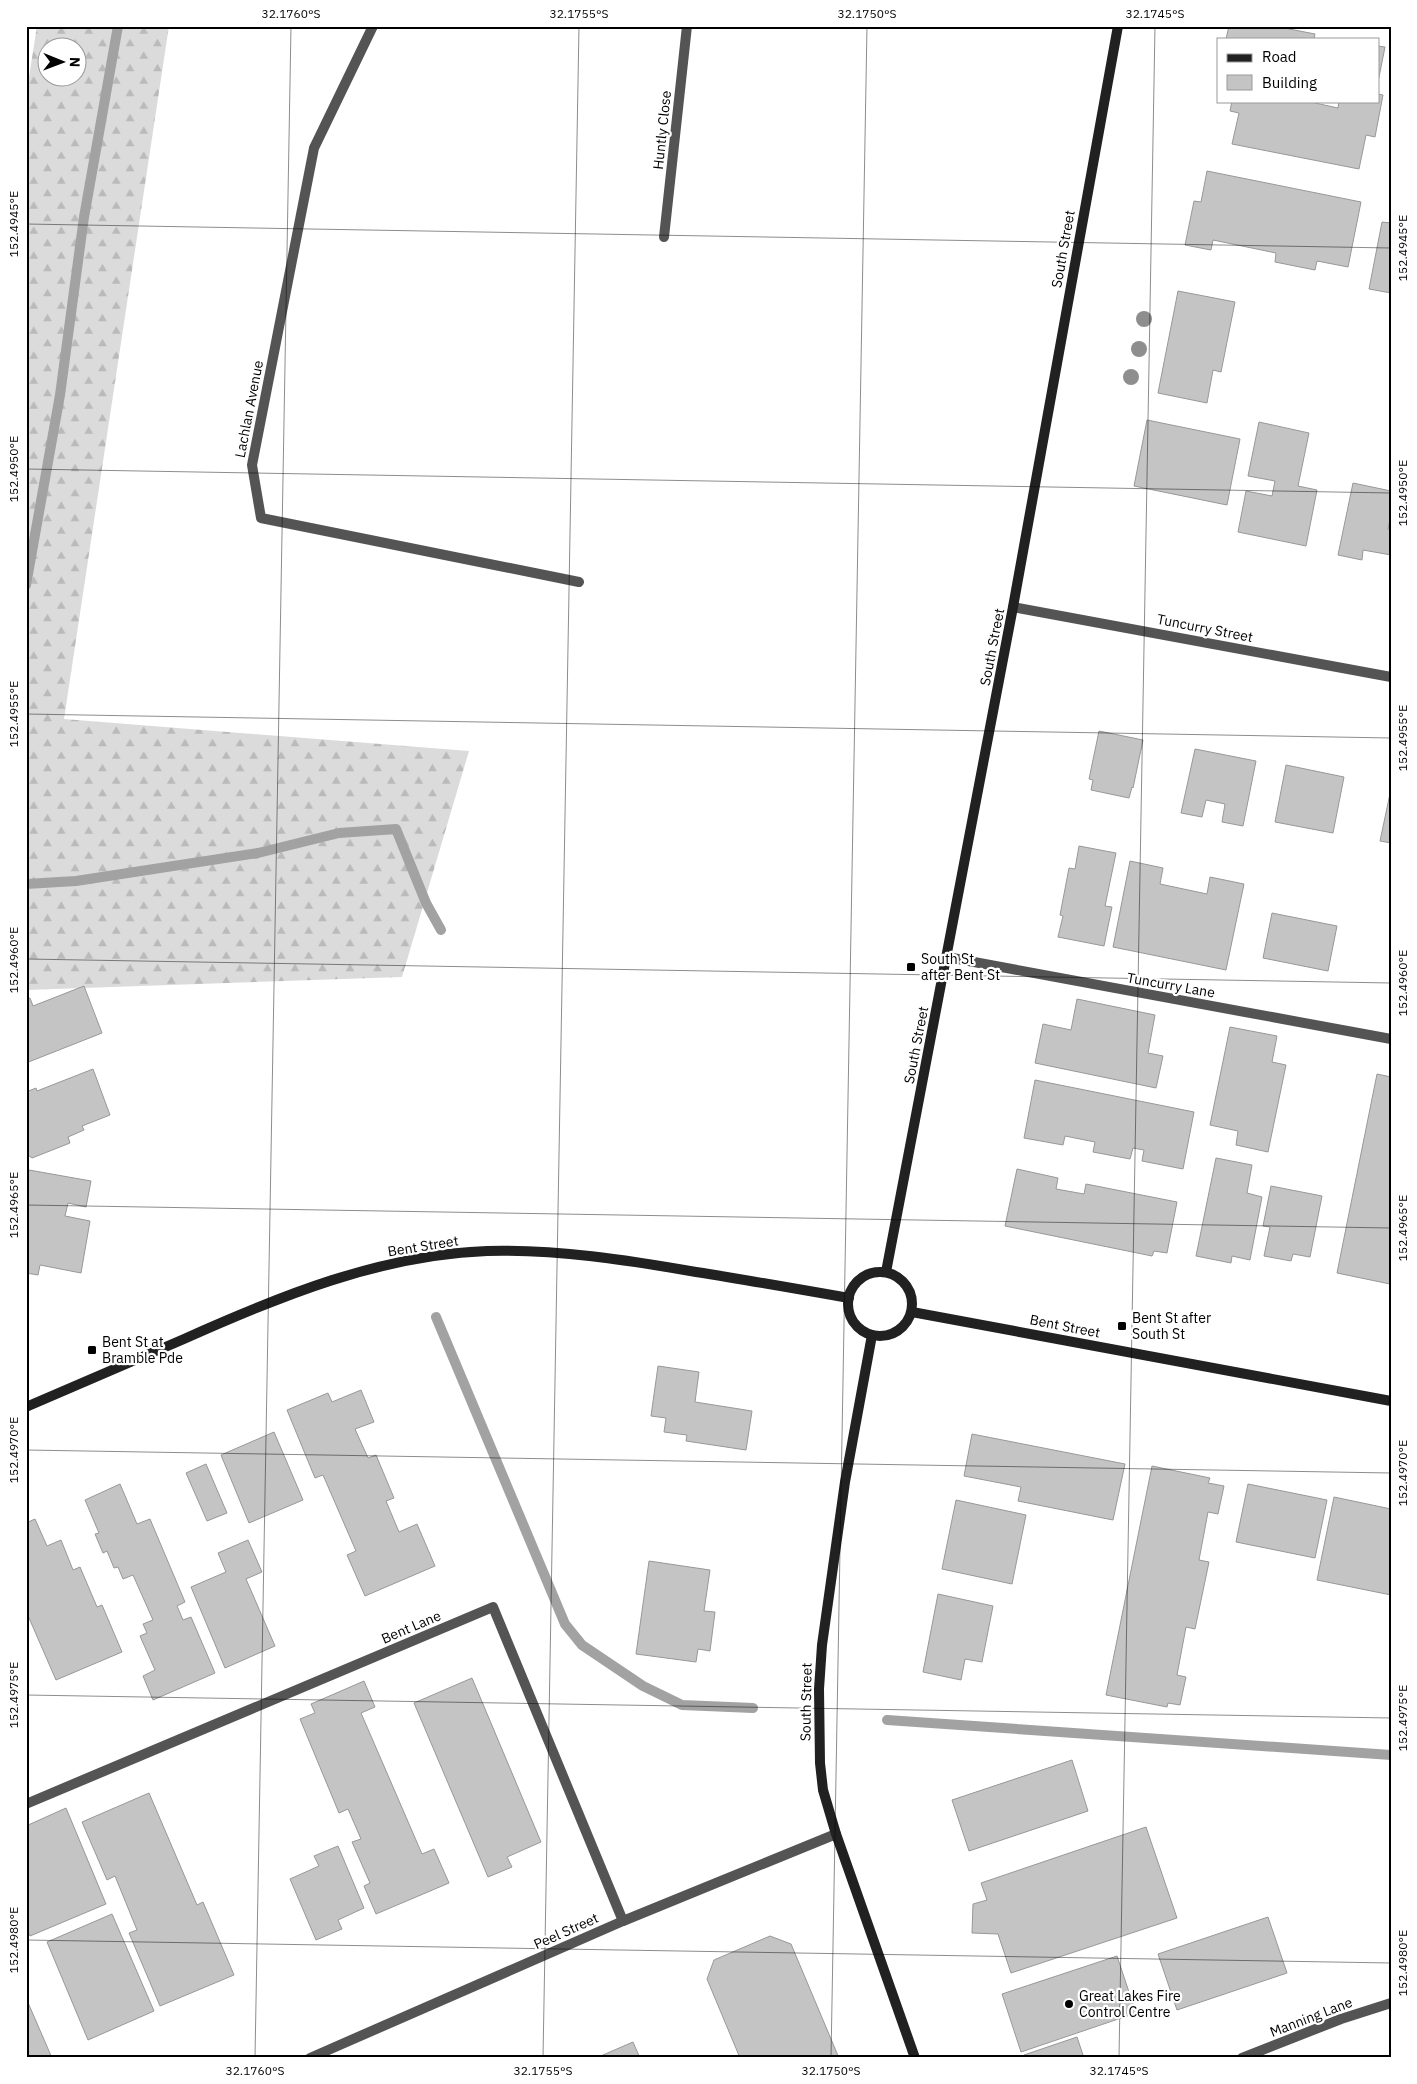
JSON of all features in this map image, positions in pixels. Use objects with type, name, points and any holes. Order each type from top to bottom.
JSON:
[{"type":"street","name":"Lachlan Avenue","points":[[373,26],[314,148],[252,465],[261,518],[579,582]]},
{"type":"street","name":"Huntly Close","points":[[664,236],[687,26]]},
{"type":"street","name":"South Street","points":[[886,1272],[1013,607],[1118,26]]},
{"type":"street","name":"Tuncurry Street","points":[[1013,607],[1391,677]]},
{"type":"street","name":"Tuncurry Lane","points":[[947,957],[1391,1039]]},
{"type":"street","name":"Bent Street","points":[[26,1407],[262,1304],[349,1274],[445,1255],[485,1251],[576,1254],[660,1266],[848,1298]]},
{"type":"street","points":[[873,1272],[886,1272],[898,1277],[908,1286],[912,1298],[912,1312],[907,1323],[898,1332],[886,1336],[872,1335],[862,1331],[853,1322],[848,1298],[853,1287],[862,1277],[873,1272]]},
{"type":"street","name":"Bent Street","points":[[912,1312],[1391,1402]]},
{"type":"street","name":"South Street","points":[[872,1335],[845,1482],[822,1645],[819,1689],[820,1763],[823,1790],[836,1834],[915,2058]]},
{"type":"street","name":"Bent Lane","points":[[26,1804],[493,1607],[623,1921]]},
{"type":"street","name":"Peel Street","points":[[310,2058],[623,1921],[836,1834]]},
{"type":"street","name":"Manning Lane","points":[[1242,2058],[1341,2019],[1391,2002]]},
{"type":"green space","points":[[37,26],[169,26],[64,719],[469,751],[402,977],[26,990],[26,96]]},
{"type":"building","points":[[1229,26],[1274,26],[1315,34],[1314,38],[1226,38]]},
{"type":"building","points":[[1380,46],[1385,47],[1380,72]]},
{"type":"building","points":[[1380,94],[1383,95],[1375,137],[1366,135],[1359,169],[1232,144],[1239,113],[1230,111],[1232,102],[1311,102],[1338,108],[1339,102],[1380,102]]},
{"type":"building","points":[[1207,171],[1361,202],[1348,267],[1317,261],[1315,270],[1275,262],[1276,253],[1213,240],[1211,250],[1185,245],[1194,201],[1201,202]]},
{"type":"building","points":[[1382,222],[1391,223],[1391,293],[1369,289]]},
{"type":"building","points":[[1178,291],[1235,302],[1221,372],[1213,370],[1207,403],[1158,393]]},
{"type":"building","points":[[1147,420],[1240,439],[1227,505],[1134,486]]},
{"type":"building","points":[[1259,422],[1309,433],[1298,486],[1317,490],[1306,546],[1238,532],[1246,491],[1272,496],[1275,481],[1248,476]]},
{"type":"building","points":[[1353,483],[1391,491],[1391,516],[1388,529],[1391,530],[1391,555],[1363,550],[1362,560],[1338,555]]},
{"type":"building","points":[[1099,731],[1143,740],[1133,788],[1129,798],[1091,790],[1093,780],[1089,779]]},
{"type":"building","points":[[1195,749],[1256,761],[1243,826],[1222,822],[1225,804],[1206,800],[1202,817],[1181,813]]},
{"type":"building","points":[[1286,765],[1344,777],[1333,833],[1275,822]]},
{"type":"building","points":[[1391,789],[1391,843],[1380,841]]},
{"type":"building","points":[[1079,846],[1116,853],[1105,906],[1112,907],[1104,946],[1058,937],[1063,916],[1060,915],[1069,868],[1075,869]]},
{"type":"building","points":[[1130,861],[1163,868],[1160,884],[1207,894],[1210,877],[1244,884],[1226,970],[1113,947]]},
{"type":"building","points":[[1272,913],[1337,926],[1328,971],[1263,958]]},
{"type":"building","points":[[84,986],[102,1033],[26,1063],[26,999],[30,998],[33,1006]]},
{"type":"building","points":[[1077,999],[1155,1015],[1148,1053],[1163,1056],[1156,1088],[1035,1063],[1043,1024],[1071,1030]]},
{"type":"building","points":[[1230,1027],[1277,1036],[1272,1062],[1286,1065],[1268,1152],[1236,1145],[1238,1131],[1210,1125]]},
{"type":"building","points":[[93,1069],[110,1115],[82,1126],[84,1130],[68,1137],[70,1143],[32,1158],[26,1154],[26,1092],[36,1088],[37,1091]]},
{"type":"building","points":[[1377,1074],[1391,1077],[1390,1284],[1337,1273]]},
{"type":"building","points":[[1035,1080],[1194,1112],[1183,1169],[1142,1161],[1144,1150],[1133,1148],[1130,1159],[1093,1152],[1095,1142],[1065,1136],[1063,1145],[1024,1138]]},
{"type":"building","points":[[1216,1158],[1252,1165],[1247,1193],[1262,1197],[1250,1260],[1232,1256],[1231,1263],[1196,1256]]},
{"type":"building","points":[[1017,1169],[1058,1178],[1056,1189],[1084,1194],[1086,1184],[1177,1202],[1167,1253],[1154,1251],[1152,1256],[1005,1226]]},
{"type":"building","points":[[29,1170],[91,1181],[86,1207],[68,1203],[65,1216],[90,1221],[81,1273],[40,1265],[38,1275],[26,1273],[26,1183]]},
{"type":"building","points":[[1271,1186],[1322,1196],[1310,1257],[1293,1254],[1291,1261],[1264,1256],[1270,1227],[1263,1226]]},
{"type":"building","points":[[658,1366],[699,1372],[695,1402],[752,1411],[746,1450],[686,1441],[687,1435],[664,1432],[666,1418],[651,1416]]},
{"type":"building","points":[[361,1390],[374,1422],[355,1429],[368,1458],[376,1455],[394,1498],[386,1501],[399,1532],[417,1524],[435,1566],[365,1596],[347,1555],[356,1551],[323,1475],[315,1478],[287,1410],[328,1393],[332,1402]]},
{"type":"building","points":[[274,1432],[303,1500],[249,1523],[221,1455]]},
{"type":"building","points":[[972,1434],[1125,1464],[1113,1520],[1018,1501],[1021,1487],[964,1476]]},
{"type":"building","points":[[206,1464],[227,1513],[207,1521],[186,1473]]},
{"type":"building","points":[[1152,1466],[1210,1478],[1208,1483],[1224,1486],[1218,1514],[1208,1512],[1199,1560],[1209,1562],[1195,1629],[1186,1627],[1177,1675],[1186,1677],[1180,1705],[1168,1703],[1167,1707],[1106,1695]]},
{"type":"building","points":[[120,1484],[137,1524],[150,1519],[185,1602],[177,1606],[183,1620],[191,1617],[215,1673],[153,1700],[143,1676],[155,1670],[140,1636],[147,1633],[143,1624],[153,1620],[133,1575],[123,1579],[118,1567],[114,1568],[107,1551],[103,1553],[95,1534],[99,1533],[85,1500]]},
{"type":"building","points":[[1248,1484],[1327,1500],[1315,1558],[1236,1542]]},
{"type":"building","points":[[1334,1497],[1391,1509],[1391,1595],[1317,1580]]},
{"type":"building","points":[[956,1500],[1026,1515],[1012,1584],[942,1569]]},
{"type":"building","points":[[35,1519],[47,1546],[61,1540],[73,1570],[80,1567],[97,1607],[102,1605],[122,1652],[56,1680],[26,1611],[26,1523]]},
{"type":"building","points":[[248,1540],[262,1572],[246,1579],[275,1646],[225,1668],[191,1587],[226,1572],[218,1553]]},
{"type":"building","points":[[649,1561],[710,1570],[704,1611],[715,1612],[710,1651],[698,1649],[696,1662],[636,1654]]},
{"type":"building","points":[[938,1594],[993,1606],[982,1662],[965,1659],[961,1680],[923,1672]]},
{"type":"building","points":[[472,1678],[541,1842],[507,1857],[512,1867],[488,1877],[414,1703]]},
{"type":"building","points":[[364,1681],[375,1707],[361,1713],[422,1854],[434,1849],[449,1883],[376,1914],[364,1886],[370,1883],[352,1842],[361,1839],[348,1809],[339,1813],[300,1719],[315,1713],[311,1704]]},
{"type":"building","points":[[1072,1760],[1088,1811],[969,1851],[952,1800]]},
{"type":"building","points":[[149,1793],[197,1905],[203,1902],[234,1975],[160,2006],[129,1933],[137,1930],[115,1876],[107,1880],[82,1822]]},
{"type":"building","points":[[66,1808],[106,1904],[30,1936],[26,1927],[26,1826]]},
{"type":"building","points":[[1146,1827],[1177,1918],[1011,1973],[998,1934],[972,1933],[973,1904],[987,1900],[981,1883]]},
{"type":"building","points":[[338,1846],[364,1908],[338,1920],[342,1929],[316,1940],[290,1879],[319,1866],[314,1856]]},
{"type":"building","points":[[112,1914],[154,2011],[88,2040],[47,1942]]},
{"type":"building","points":[[1268,1917],[1287,1973],[1177,2010],[1158,1954]]},
{"type":"building","points":[[770,1936],[791,1944],[839,2058],[740,2058],[707,1979],[714,1960]]},
{"type":"building","name":"Great Lakes Fire Control Centre","points":[[1117,1956],[1136,2013],[1021,2052],[1002,1994]]},
{"type":"building","points":[[26,1998],[52,2058],[26,2058]]},
{"type":"building","points":[[1077,2037],[1084,2058],[1025,2058],[1024,2055]]},
{"type":"building","points":[[633,2042],[640,2058],[596,2058]]},
{"type":"waterway","points":[[26,585],[60,395],[84,217],[118,26]]},
{"type":"waterway","points":[[26,884],[76,881],[258,853],[339,833],[396,829],[426,903],[441,930]]},
{"type":"waterway","points":[[436,1317],[565,1624],[582,1645],[643,1686],[682,1705],[753,1708]]},
{"type":"waterway","points":[[887,1720],[1391,1755]]},
{"type":"place","name":"South St after Bent St","points":[[911,967]]},
{"type":"place","name":"Bent St after South St","points":[[1122,1326]]},
{"type":"place","name":"Bent St at Bramble Pde","points":[[92,1350]]},
{"type":"place","name":"Great Lakes Fire Control Centre","points":[[1069,2004]]}]
